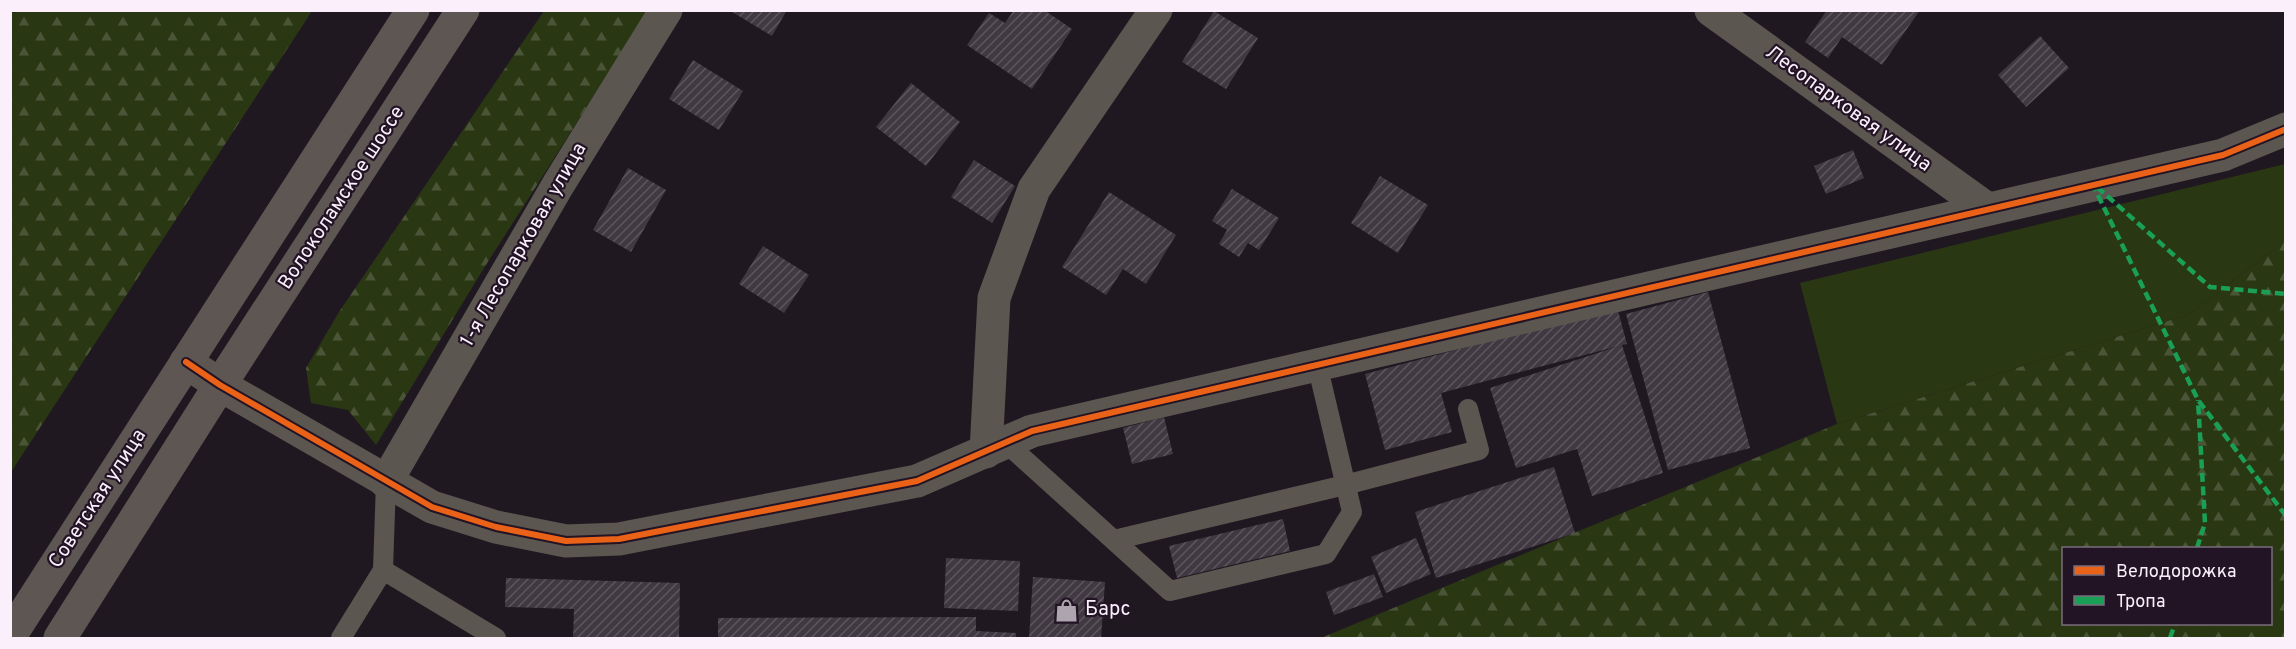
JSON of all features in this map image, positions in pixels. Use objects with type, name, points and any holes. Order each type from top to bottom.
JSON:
[{"type":"main road","points":[[186,362],[413,10]]},
{"type":"main road","name":"Волоколамское шоссе","points":[[220,385],[463,10]]},
{"type":"main road","name":"Советская улица","points":[[10,636],[186,362]]},
{"type":"main road","points":[[60,639],[220,385]]},
{"type":"street","name":"1-я Лесопарковая улица","points":[[387,482],[558,185],[666,10]]},
{"type":"street","points":[[996,447],[994,298],[1034,189],[1156,10]]},
{"type":"street","name":"Лесопарковая улица","points":[[1711,10],[1986,208]]},
{"type":"street","points":[[186,362],[220,385],[432,507],[496,527],[566,541],[619,539],[917,481],[1032,430],[2223,154],[2286,129]]},
{"type":"lane","points":[[996,447],[1114,540],[1170,591],[1326,554],[1352,512],[1317,364]]},
{"type":"lane","points":[[1114,540],[1346,485],[1479,450],[1468,409]]},
{"type":"lane","points":[[341,639],[383,570],[387,482]]},
{"type":"lane","points":[[383,570],[496,639]]},
{"type":"green space","points":[[23,11],[312,11],[11,472],[10,13]]},
{"type":"green space","points":[[544,11],[648,11],[484,268],[376,445],[348,410],[311,403],[306,368],[339,312]]},
{"type":"green space","points":[[2285,164],[2285,241],[2190,314],[1837,424],[1800,283]]},
{"type":"green space","points":[[2285,241],[2285,638],[1321,638],[1837,424],[2190,314]]},
{"type":"building","points":[[729,10],[787,10],[772,36]]},
{"type":"building","points":[[1014,10],[1044,10],[1072,29],[1032,89],[967,45],[989,13],[1005,23]]},
{"type":"building","points":[[1827,10],[1920,10],[1882,65],[1842,37],[1828,58],[1805,42]]},
{"type":"building","points":[[1214,11],[1258,38],[1226,89],[1182,62]]},
{"type":"building","points":[[2040,36],[2069,68],[2026,107],[1998,75]]},
{"type":"building","points":[[693,60],[743,91],[719,130],[669,99]]},
{"type":"building","points":[[911,83],[960,122],[926,166],[876,127]]},
{"type":"building","points":[[1853,150],[1864,178],[1826,194],[1814,166]]},
{"type":"building","points":[[974,160],[1015,186],[992,223],[951,197]]},
{"type":"building","points":[[628,168],[666,190],[631,252],[593,230]]},
{"type":"building","points":[[1380,176],[1428,205],[1398,253],[1351,223]]},
{"type":"building","points":[[1232,189],[1279,218],[1259,250],[1248,243],[1239,257],[1219,244],[1227,230],[1212,221]]},
{"type":"building","points":[[1109,192],[1176,235],[1146,284],[1123,269],[1106,295],[1062,267]]},
{"type":"building","points":[[763,246],[809,275],[784,313],[739,284]]},
{"type":"building","points":[[1708,292],[1750,448],[1668,470],[1626,314]]},
{"type":"building","points":[[1617,307],[1627,344],[1622,345],[1663,473],[1592,496],[1577,449],[1516,468],[1490,388],[1619,346],[1441,393],[1452,432],[1385,450],[1365,374]]},
{"type":"building","points":[[1164,417],[1173,454],[1132,464],[1123,428]]},
{"type":"building","points":[[1554,467],[1575,533],[1436,578],[1415,512]]},
{"type":"building","points":[[1283,519],[1290,551],[1177,578],[1169,546]]},
{"type":"building","points":[[1416,538],[1431,574],[1386,593],[1371,557]]},
{"type":"building","points":[[946,558],[1020,561],[1018,611],[944,608]]},
{"type":"building","points":[[1374,574],[1383,597],[1334,615],[1326,592]]},
{"type":"building","name":"Барс","points":[[1033,577],[1105,582],[1101,638],[1029,638]]},
{"type":"building","points":[[506,578],[680,583],[679,638],[573,638],[574,609],[505,607]]},
{"type":"building","points":[[976,617],[976,631],[1016,633],[1016,638],[718,638],[718,618]]},
{"type":"marked path","points":[[2092,183],[2198,400],[2286,516]]},
{"type":"marked path","points":[[2097,187],[2210,287],[2286,294]]},
{"type":"marked path","points":[[2197,547],[2205,523],[2198,400]]},
{"type":"marked path","points":[[2170,638],[2175,625]]},
{"type":"cycle path","points":[[186,362],[220,385],[432,507],[496,527],[566,541],[619,539],[917,481],[1032,431],[2223,155],[2286,129]]},
{"type":"place","name":"Барс","points":[[1067,610]]}]
